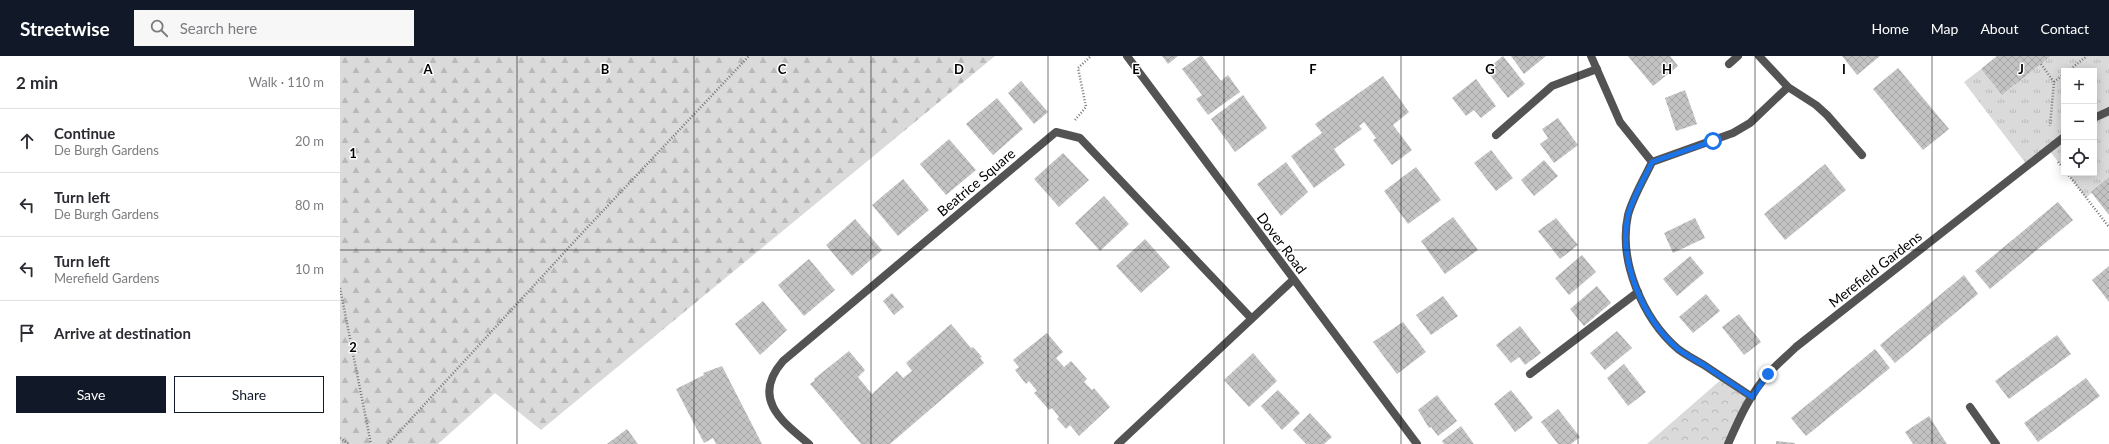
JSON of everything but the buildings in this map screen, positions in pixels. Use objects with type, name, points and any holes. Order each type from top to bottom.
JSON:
[{"type":"street","name":"Dover Road","points":[[1127,56],[1417,444]]},
{"type":"street","points":[[1591,56],[1620,122],[1652,162]]},
{"type":"street","points":[[1729,64],[1738,56]]},
{"type":"street","points":[[1759,56],[1788,88],[1816,105],[1862,155]]},
{"type":"street","points":[[1496,135],[1552,86],[1597,69]]},
{"type":"street","points":[[1752,397],[1679,350],[1662,332],[1648,312],[1638,292],[1627,251],[1626,227],[1635,198],[1652,162],[1733,133],[1750,123],[1788,88]]},
{"type":"street","points":[[2097,117],[2109,111]]},
{"type":"street","name":"Beatrice Square","points":[[809,444],[784,424],[770,403],[770,385],[776,369],[783,361],[1056,132],[1063,134]]},
{"type":"street","points":[[1063,134],[1080,138],[1251,318]]},
{"type":"street","name":"Merefield Gardens","points":[[1728,444],[1741,414],[1768,374],[1796,347],[2061,139]]},
{"type":"street","points":[[1118,444],[1293,280]]},
{"type":"street","points":[[1530,374],[1638,292]]},
{"type":"street","points":[[1970,407],[1996,444]]},
{"type":"path","points":[[388,444],[584,231],[749,56]]},
{"type":"path","points":[[1063,134],[1086,107],[1078,68],[1091,56]]},
{"type":"path","points":[[2072,68],[2086,56]]},
{"type":"path","points":[[2041,64],[2054,82],[2048,149]]},
{"type":"path","points":[[2054,82],[2061,76]]},
{"type":"path","points":[[2069,176],[2109,226]]},
{"type":"path","points":[[340,288],[370,444]]},
{"type":"path","points":[[340,438],[349,444]]},
{"type":"green space","points":[[340,56],[995,56],[541,430],[495,393],[438,444],[340,444]]},
{"type":"green space","points":[[2051,56],[2109,56],[2109,178],[2086,198],[2069,176],[2097,176],[2097,68],[2061,68],[2061,165],[2048,149],[2027,165],[1964,82],[1981,69],[2002,95]]},
{"type":"green space","points":[[1723,378],[1752,397],[1728,444],[1647,444]]},
{"type":"route","points":[[1713,141],[1652,162],[1629,213],[1626,227],[1627,251],[1638,292],[1648,312],[1662,332],[1679,350],[1752,397],[1768,374]]}]
